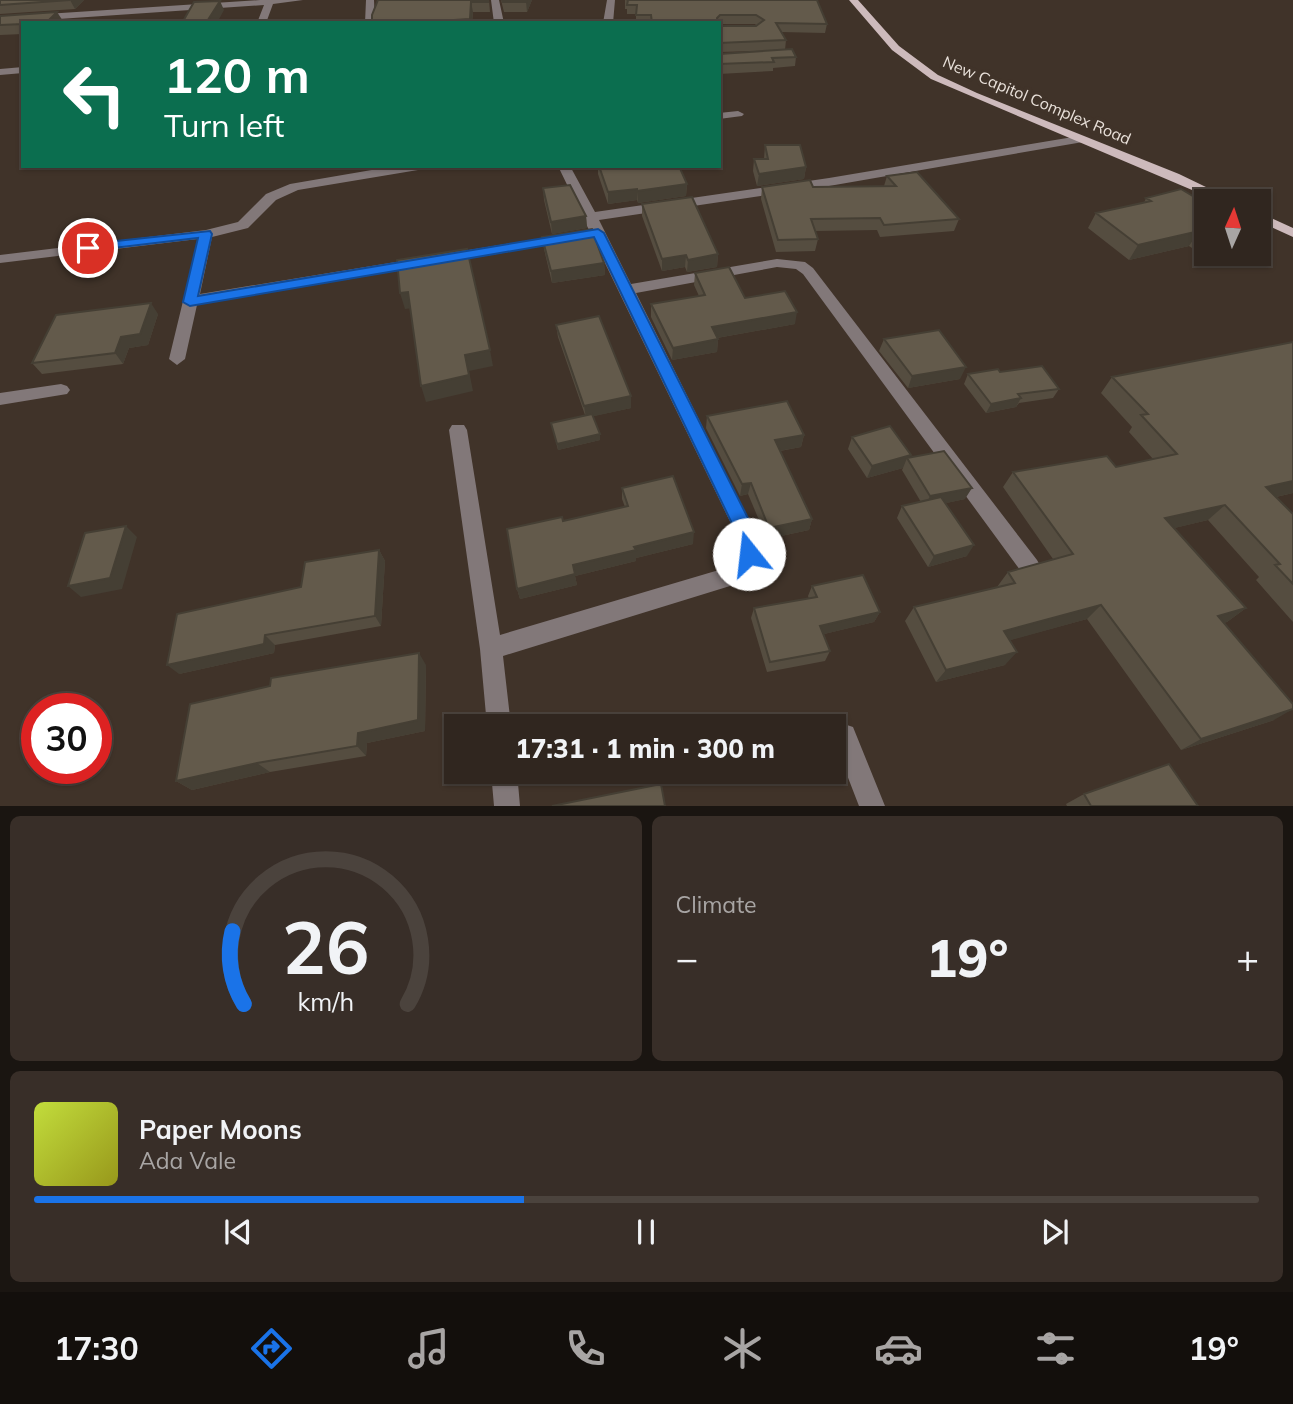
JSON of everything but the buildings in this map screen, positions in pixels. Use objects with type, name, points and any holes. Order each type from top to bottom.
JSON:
[{"type":"main road","name":"New Capitol Complex Road","points":[[853,0],[886,39],[913,63],[971,94],[1202,189]]},
{"type":"main road","points":[[1271,222],[1293,233]]},
{"type":"street","points":[[109,12],[119,0]]},
{"type":"street","points":[[0,20],[181,4],[299,0]]},
{"type":"street","points":[[370,0],[370,21]]},
{"type":"street","points":[[495,0],[499,21]]},
{"type":"street","points":[[608,21],[611,0]]},
{"type":"street","points":[[262,21],[270,2]]},
{"type":"street","points":[[0,72],[21,70]]},
{"type":"street","points":[[721,116],[738,114]]},
{"type":"street","points":[[190,302],[829,182],[1079,140]]},
{"type":"street","points":[[0,259],[206,234],[243,225],[271,197],[295,187],[406,168]]},
{"type":"street","points":[[491,649],[735,575],[745,567],[749,554],[748,538],[565,168]]},
{"type":"street","points":[[177,359],[206,234]]},
{"type":"street","points":[[624,290],[778,263],[800,265],[808,271],[1030,567]]},
{"type":"street","points":[[0,399],[61,390]]},
{"type":"street","points":[[458,430],[491,649],[498,714]]},
{"type":"street","points":[[846,741],[872,806]]},
{"type":"street","points":[[505,784],[507,806]]},
{"type":"route","points":[[88,248],[206,234],[190,302],[598,233],[748,538],[749,554]]}]
